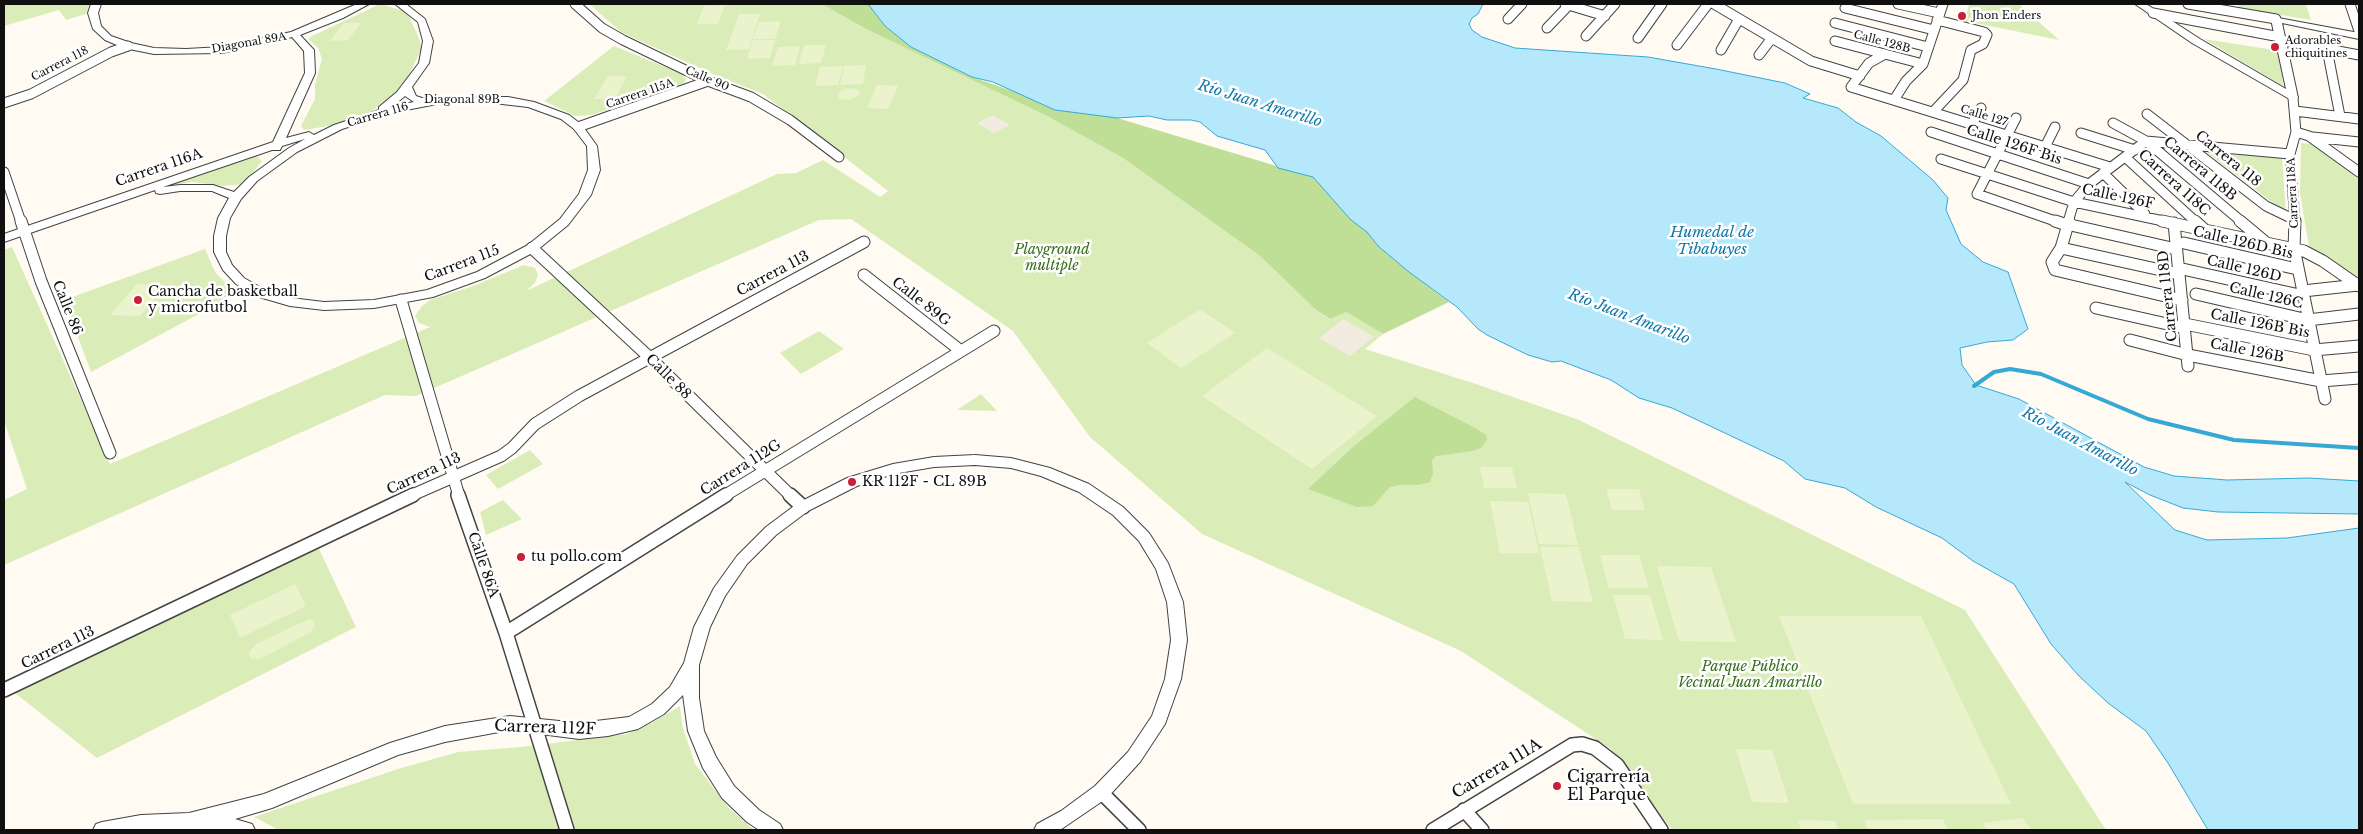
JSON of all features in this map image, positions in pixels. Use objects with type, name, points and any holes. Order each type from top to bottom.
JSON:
[{"type":"street","name":"Diagonal 89A","points":[[96,4],[93,13],[96,26],[108,38],[128,46],[154,51],[195,52],[258,44],[294,34],[308,50],[312,62],[310,73],[280,143],[253,179],[236,197],[224,218],[220,252],[227,267],[240,281],[263,294],[290,302],[348,306],[401,300]]},
{"type":"street","points":[[294,34],[340,16],[364,4]]},
{"type":"street","name":"Diagonal 89B","points":[[374,114],[394,101],[407,87],[424,63],[428,40],[422,21],[400,4]]},
{"type":"street","name":"Calle 90","points":[[575,4],[602,28],[622,40],[708,81],[752,97],[790,120],[839,157]]},
{"type":"street","points":[[1508,19],[1522,4]]},
{"type":"street","points":[[1547,28],[1567,4],[1605,16]]},
{"type":"street","points":[[1586,36],[1615,4]]},
{"type":"street","points":[[1638,38],[1662,4]]},
{"type":"street","points":[[1677,45],[1708,4]]},
{"type":"street","points":[[1714,4],[1805,58],[1860,76],[1869,63],[1885,54]]},
{"type":"street","points":[[1898,4],[1988,35],[1983,44],[1972,50],[1963,80],[1933,112]]},
{"type":"street","points":[[1894,100],[1906,81],[1923,64],[1943,4]]},
{"type":"street","points":[[2140,4],[2208,49],[2293,98]]},
{"type":"street","points":[[2188,4],[2226,7],[2359,36]]},
{"type":"street","points":[[2350,4],[2359,31]]},
{"type":"street","points":[[1845,8],[1934,30]]},
{"type":"street","points":[[2153,13],[2359,55]]},
{"type":"street","points":[[1721,50],[1739,18]]},
{"type":"street","name":"Carrera 118A","points":[[2276,19],[2295,111],[2296,132],[2290,154],[2295,220],[2294,248],[2325,398]]},
{"type":"street","points":[[1835,23],[1928,47]]},
{"type":"street","points":[[1759,55],[1772,38]]},
{"type":"street","name":"Calle 128B","points":[[1835,41],[1923,64]]},
{"type":"street","name":"Carrera 118","points":[[4,103],[31,94],[111,52],[128,46]]},
{"type":"street","points":[[2327,49],[2340,116]]},
{"type":"street","points":[[1800,68],[1805,58]]},
{"type":"street","name":"Calle 127","points":[[1860,76],[1851,87],[2045,147],[2106,170]]},
{"type":"street","name":"Carrera 115A","points":[[578,127],[708,81]]},
{"type":"street","name":"Diagonal 89B","points":[[407,87],[408,93],[412,98],[433,102],[485,98],[516,101],[549,110],[565,117],[586,136],[593,151],[594,170],[585,196],[564,222],[532,248]]},
{"type":"street","name":"Carrera 116","points":[[325,133],[374,114],[433,102]]},
{"type":"street","points":[[1972,124],[1981,108]]},
{"type":"street","points":[[2295,111],[2359,119]]},
{"type":"street","name":"Carrera 118","points":[[2147,114],[2266,206],[2295,220]]},
{"type":"street","points":[[1988,173],[2016,118]]},
{"type":"street","name":"Carrera 118B","points":[[2113,123],[2146,142],[2265,242]]},
{"type":"street","points":[[2045,147],[2055,127]]},
{"type":"street","name":"Calle 126F Bis","points":[[1930,132],[2089,184]]},
{"type":"street","points":[[2296,132],[2309,136],[2359,142]]},
{"type":"street","name":"Diagonal 89A","points":[[253,179],[293,150],[325,133]]},
{"type":"street","name":"Carrera 116A","points":[[4,245],[25,234],[280,143],[325,133]]},
{"type":"street","points":[[2081,133],[2134,150]]},
{"type":"street","points":[[2309,136],[2359,172]]},
{"type":"street","points":[[2182,300],[2059,272],[2053,267],[2052,262],[2061,248],[2071,225],[2074,202],[2089,184],[2146,142],[2290,154]]},
{"type":"street","points":[[280,143],[285,148],[293,150]]},
{"type":"street","name":"Carrera 118C","points":[[2125,157],[2205,230]]},
{"type":"street","name":"Calle 126F","points":[[1941,159],[2074,202],[2294,248]]},
{"type":"street","points":[[2346,161],[2359,162]]},
{"type":"street","points":[[2106,170],[2145,214]]},
{"type":"street","name":"Calle 86","points":[[4,172],[41,281],[110,452]]},
{"type":"street","name":"Calle 126D Bis","points":[[1988,173],[1977,194],[2071,225],[2297,269]]},
{"type":"street","name":"Carrera 116A","points":[[4,238],[25,234],[163,190],[194,187],[212,188],[236,197]]},
{"type":"street","name":"Carrera 118D","points":[[2174,223],[2180,246],[2178,271],[2188,361]]},
{"type":"street","name":"Carrera 113","points":[[4,690],[452,476],[501,456],[512,448],[535,424],[553,411],[649,357],[864,242]]},
{"type":"street","name":"Carrera 115","points":[[401,300],[428,294],[482,276],[532,248]]},
{"type":"street","name":"Calle 88","points":[[532,248],[649,357],[803,507]]},
{"type":"street","name":"Calle 126D","points":[[2061,248],[2303,294],[2358,286]]},
{"type":"street","name":"Carrera 118A","points":[[2294,248],[2324,260],[2358,286]]},
{"type":"street","name":"Calle 89G","points":[[864,276],[961,351]]},
{"type":"street","name":"Calle 126C","points":[[2196,294],[2308,320],[2359,314]]},
{"type":"street","name":"Calle 86A","points":[[401,300],[452,476],[506,633],[567,830]]},
{"type":"street","name":"Calle 126B Bis","points":[[2096,308],[2314,350],[2359,346]]},
{"type":"street","name":"Carrera 112G","points":[[506,633],[764,471],[994,331]]},
{"type":"street","name":"Calle 126B","points":[[2130,340],[2188,361],[2321,381],[2359,378]]},
{"type":"street","name":"Carrera 112F","points":[[188,821],[232,812],[266,802],[396,748],[483,726],[510,723],[579,731],[608,730],[632,724],[658,709],[676,692],[692,664],[702,627],[719,592],[742,560],[771,531],[803,507],[852,482],[893,469],[934,462],[975,460],[1011,464],[1045,472],[1084,488],[1118,510],[1144,537],[1163,567],[1175,602],[1179,640],[1174,679],[1159,719],[1134,757],[1101,792],[1067,817],[1043,830]]},
{"type":"street","points":[[692,664],[691,698],[696,731],[709,762],[728,792],[753,816],[774,830]]},
{"type":"street","name":"Carrera 111A","points":[[1433,830],[1572,745],[1582,744],[1595,748],[1617,765],[1661,830]]},
{"type":"street","points":[[1101,792],[1140,830]]},
{"type":"street","points":[[1464,810],[1482,830]]},
{"type":"street","points":[[102,830],[141,823],[188,821],[219,824],[246,830]]},
{"type":"green space","points":[[4,4],[90,4],[86,14],[66,20],[59,10],[4,26]]},
{"type":"green space","points":[[380,4],[401,10],[409,16],[420,41],[421,49],[406,82],[392,97],[372,111],[334,125],[304,130],[301,126],[315,99],[315,85],[322,59],[318,48],[309,40],[310,37]]},
{"type":"green space","name":"Parque Público Vecinal Juan Amarillo","points":[[589,4],[822,4],[866,29],[1049,117],[1123,158],[1260,256],[1316,310],[1329,319],[1346,312],[1383,334],[1365,349],[1473,383],[1579,420],[1965,610],[2106,830],[1672,830],[1611,749],[1461,651],[1202,534],[1090,437],[1013,331],[851,219],[819,220],[416,396],[385,395],[4,565],[4,500],[27,489],[4,421],[4,250],[12,247],[110,464],[430,327],[419,323],[415,316],[422,306],[430,300],[473,286],[524,265],[535,268],[538,275],[535,283],[526,291],[777,174],[796,173],[823,160],[880,197],[888,191],[763,94],[710,73],[621,32]]},
{"type":"green space","points":[[822,4],[868,4],[885,26],[911,47],[972,77],[1024,95],[1055,110],[1117,118],[1313,177],[1351,220],[1367,232],[1378,246],[1449,302],[1383,334],[1346,312],[1330,319],[1316,310],[1260,256],[1123,158],[1049,117],[866,29]]},
{"type":"green space","points":[[1969,4],[2019,4],[2059,40],[1965,21]]},
{"type":"green space","points":[[2238,4],[2306,4],[2311,20],[2239,8]]},
{"type":"green space","points":[[725,5],[718,24],[697,24],[704,6]]},
{"type":"green space","points":[[739,14],[760,14],[749,49],[726,50]]},
{"type":"green space","points":[[781,21],[775,39],[753,39],[759,22]]},
{"type":"green space","points":[[344,23],[361,23],[348,40],[330,41]]},
{"type":"green space","points":[[2204,39],[2280,51],[2283,86]]},
{"type":"green space","points":[[753,40],[775,40],[770,58],[747,59]]},
{"type":"green space","points":[[804,45],[826,45],[821,63],[799,64]]},
{"type":"green space","points":[[614,46],[682,74],[686,79],[684,84],[678,88],[591,115],[575,116],[544,101]]},
{"type":"green space","points":[[800,46],[795,65],[772,66],[778,47]]},
{"type":"green space","points":[[866,65],[863,84],[840,85],[844,66]]},
{"type":"green space","points":[[843,66],[838,85],[815,86],[820,67]]},
{"type":"green space","points":[[608,76],[627,76],[615,99],[594,99]]},
{"type":"green space","points":[[877,85],[898,86],[888,109],[867,108]]},
{"type":"green space","points":[[847,88],[857,89],[861,94],[850,100],[839,99],[838,93]]},
{"type":"green space","points":[[2301,143],[2321,147],[2359,176],[2359,279],[2309,247],[2300,193]]},
{"type":"green space","points":[[2204,150],[2282,157],[2286,213]]},
{"type":"green space","points":[[255,155],[262,161],[244,184],[223,186],[192,182],[170,186],[169,183]]},
{"type":"green space","points":[[205,249],[215,272],[236,294],[91,372],[64,300]]},
{"type":"green space","name":"Cancha de basketball y microfutbol","points":[[137,284],[166,285],[140,316],[110,315]]},
{"type":"green space","points":[[1200,309],[1235,333],[1181,368],[1147,343]]},
{"type":"green space","points":[[819,331],[844,349],[801,374],[780,353]]},
{"type":"green space","points":[[1267,348],[1377,416],[1312,469],[1202,396]]},
{"type":"green space","points":[[981,394],[997,411],[957,410]]},
{"type":"green space","points":[[1415,397],[1477,429],[1486,435],[1487,440],[1481,448],[1472,451],[1436,456],[1432,461],[1433,473],[1430,482],[1390,487],[1373,506],[1357,507],[1308,489],[1354,446]]},
{"type":"green space","points":[[530,450],[543,464],[498,489],[486,475]]},
{"type":"green space","points":[[1480,467],[1512,467],[1517,488],[1484,488]]},
{"type":"green space","points":[[1606,489],[1639,489],[1645,510],[1612,510]]},
{"type":"green space","points":[[1528,493],[1566,494],[1578,545],[1539,544]]},
{"type":"green space","points":[[503,500],[522,519],[486,535],[480,512]]},
{"type":"green space","points":[[1490,501],[1528,502],[1539,553],[1500,553]]},
{"type":"green space","points":[[318,547],[356,627],[97,758],[10,689]]},
{"type":"green space","points":[[1540,547],[1579,547],[1593,602],[1552,601]]},
{"type":"green space","points":[[1600,555],[1639,555],[1649,588],[1609,588]]},
{"type":"green space","points":[[1657,566],[1711,567],[1736,642],[1679,641]]},
{"type":"green space","points":[[295,584],[306,606],[240,638],[230,615]]},
{"type":"green space","points":[[1613,595],[1650,595],[1663,640],[1625,639]]},
{"type":"green space","points":[[1779,616],[1921,616],[2011,804],[1853,804]]},
{"type":"green space","points":[[309,619],[314,621],[315,625],[311,632],[260,659],[250,658],[249,652],[256,644]]},
{"type":"green space","points":[[680,706],[682,725],[695,764],[729,808],[754,830],[279,830],[254,817],[398,769],[458,752],[521,747],[627,734],[653,722]]},
{"type":"green space","points":[[1736,749],[1772,750],[1789,803],[1752,802]]},
{"type":"green space","points":[[2023,818],[2031,830],[1987,830],[1982,823]]},
{"type":"green space","points":[[1943,819],[1948,830],[1868,830],[1864,820]]},
{"type":"green space","points":[[1798,820],[1835,821],[1838,830],[1801,830]]},
{"type":"shaded area","points":[[993,115],[1010,125],[993,133],[977,123]]},
{"type":"shaded area","points":[[1343,319],[1374,337],[1350,356],[1319,338]]},
{"type":"water","name":"Humedal de Tibabuyes","points":[[868,4],[1483,4],[1478,14],[1472,18],[1469,24],[1472,30],[1482,37],[1515,48],[1648,57],[1716,69],[1785,83],[1810,94],[1803,98],[1838,108],[1856,122],[1881,136],[1933,180],[1948,198],[1946,210],[1961,244],[1983,262],[2008,272],[2028,329],[2013,340],[1987,342],[1960,348],[1962,365],[1976,385],[2019,399],[2144,467],[2174,476],[2227,480],[2309,478],[2359,481],[2359,514],[2218,512],[2183,508],[2150,495],[2125,482],[2175,530],[2207,540],[2287,538],[2359,528],[2359,830],[2208,830],[2168,763],[2146,731],[2108,703],[2079,676],[2051,644],[2014,584],[1973,561],[1942,538],[1876,507],[1845,488],[1805,479],[1784,461],[1672,408],[1639,398],[1611,380],[1561,361],[1552,362],[1528,355],[1487,335],[1478,329],[1457,307],[1409,272],[1378,246],[1367,232],[1351,220],[1313,177],[1278,168],[1265,150],[1217,136],[1200,122],[1191,120],[1167,120],[1149,116],[1117,118],[1055,110],[993,82],[972,77],[911,47],[885,26]]},
{"type":"waterway","points":[[1974,386],[1994,372],[2010,369],[2041,374],[2148,419],[2234,440],[2359,448]]},
{"type":"place","name":"Jhon Enders","points":[[1962,16]]},
{"type":"place","name":"Adorables chiquitines","points":[[2275,47]]},
{"type":"place","name":"Cancha de basketball y microfutbol","points":[[138,300]]},
{"type":"place","name":"KR 112F - CL 89B","points":[[852,482]]},
{"type":"place","name":"tu pollo.com","points":[[521,557]]},
{"type":"place","name":"Cigarrería El Parque","points":[[1557,786]]},
{"type":"water label","name":"Río Juan Amarillo","points":[[1260,104]]},
{"type":"water label","name":"Río Juan Amarillo","points":[[1629,317]]},
{"type":"water label","name":"Río Juan Amarillo","points":[[2080,442]]},
{"type":"park label","name":"Playground multiple","points":[[1052,258]]}]
